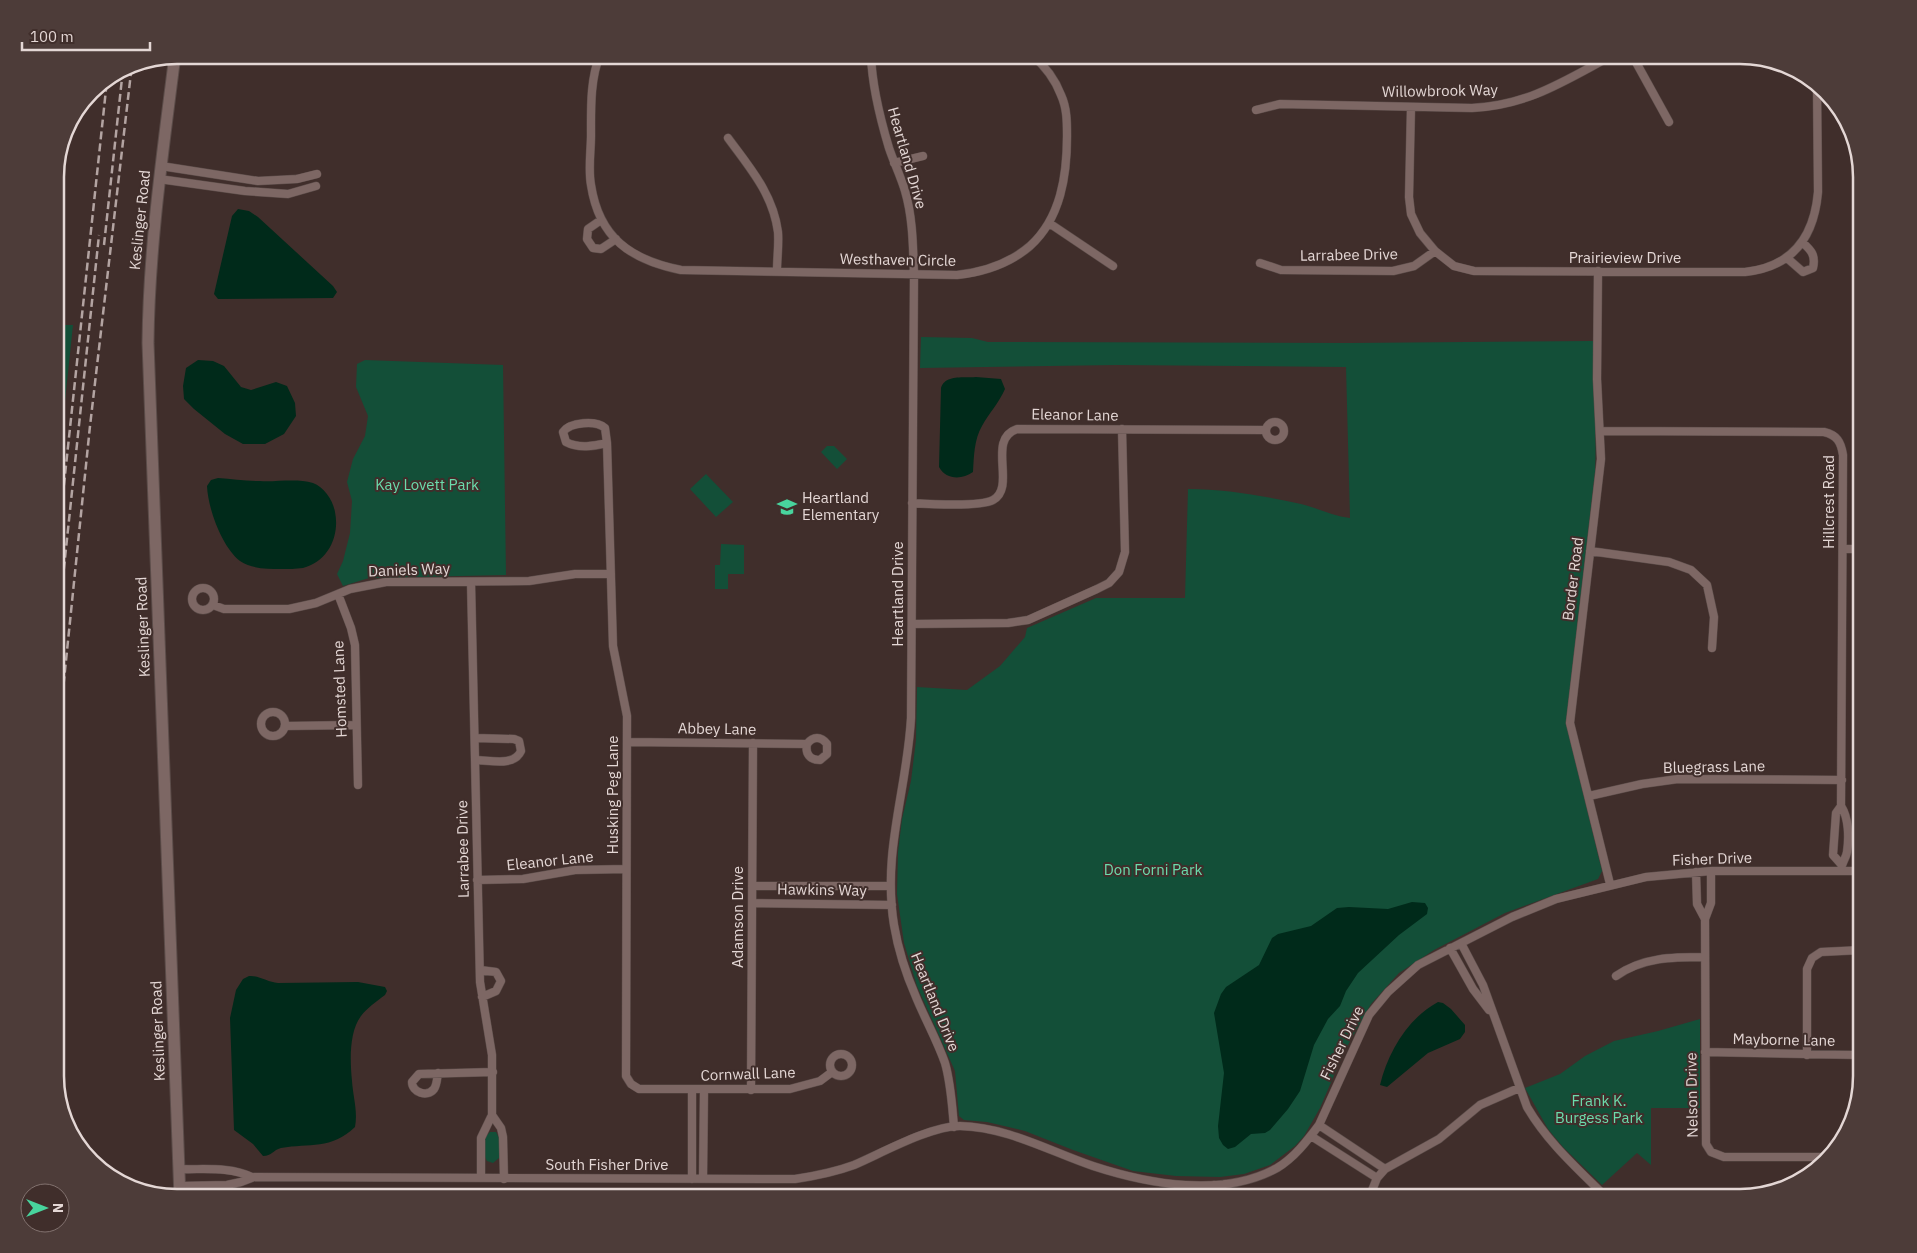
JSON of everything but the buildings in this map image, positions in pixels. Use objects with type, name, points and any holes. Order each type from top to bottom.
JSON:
[{"type":"main road","name":"Keslinger Road","points":[[174,64],[159,180],[149,284],[148,343],[179,1189]]},
{"type":"street","name":"Westhaven Circle","points":[[596,64],[591,113],[590,184],[595,206],[601,220],[616,239],[635,256],[658,265],[681,270],[914,275],[957,275],[992,268],[1014,258],[1031,245],[1049,223],[1063,188],[1066,172],[1067,113],[1062,95],[1053,78],[1042,64]]},
{"type":"street","name":"Heartland Drive","points":[[871,64],[878,108],[894,163],[906,193],[912,235],[914,275],[910,737],[905,779],[893,839],[890,886],[896,933],[906,973],[941,1054],[948,1076],[954,1127]]},
{"type":"street","name":"Willowbrook Way","points":[[1256,110],[1280,104],[1489,107],[1522,100],[1597,64]]},
{"type":"street","points":[[1637,64],[1669,122]]},
{"type":"street","name":"Prairieview Drive","points":[[1410,106],[1410,205],[1415,225],[1435,251],[1454,266],[1474,271],[1744,272],[1771,267],[1787,258],[1802,242],[1812,225],[1818,192],[1817,94]]},
{"type":"street","points":[[728,138],[761,182],[772,205],[778,233],[777,271]]},
{"type":"street","points":[[894,163],[923,156]]},
{"type":"street","points":[[161,166],[258,181],[297,179],[317,174]]},
{"type":"street","points":[[159,180],[245,191],[288,194],[316,186]]},
{"type":"street","points":[[601,220],[588,229],[588,239],[593,248],[601,249],[616,239]]},
{"type":"street","points":[[1049,223],[1113,266]]},
{"type":"street","points":[[1787,258],[1803,272],[1813,268],[1815,258],[1811,250],[1802,242]]},
{"type":"street","name":"Larrabee Drive","points":[[1260,263],[1281,270],[1393,271],[1414,266],[1435,251]]},
{"type":"street","name":"Border Road","points":[[1598,271],[1597,379],[1600,459],[1570,723],[1610,884]]},
{"type":"street","name":"Husking Peg Lane","points":[[607,443],[584,446],[572,445],[566,442],[564,432],[566,427],[598,424],[605,428],[607,443],[614,653],[626,708],[626,1076],[631,1084],[638,1089],[692,1090]]},
{"type":"street","name":"Eleanor Lane","points":[[912,503],[983,503],[996,498],[1000,494],[1002,484],[1003,444],[1011,430],[1022,428],[1265,430]]},
{"type":"street","points":[[912,624],[1021,622],[1097,589],[1114,578],[1122,566],[1125,552],[1122,429]]},
{"type":"street","name":"Hillcrest Road","points":[[1600,431],[1824,432],[1838,438],[1842,445],[1843,455],[1842,780],[1841,806],[1836,813],[1833,855],[1841,867],[1847,855],[1846,813],[1841,806]]},
{"type":"street","points":[[1843,549],[1853,549]]},
{"type":"street","points":[[1590,551],[1669,562],[1691,570],[1707,585],[1714,617],[1712,648]]},
{"type":"street","name":"Daniels Way","points":[[213,605],[224,609],[289,609],[301,608],[362,586],[386,582],[529,581],[575,574],[611,574]]},
{"type":"street","name":"Larrabee Drive","points":[[471,582],[480,970],[493,1072],[492,1115],[480,1138],[480,1178]]},
{"type":"street","name":"Homsted Lane","points":[[338,594],[351,628],[354,645],[358,785]]},
{"type":"street","points":[[285,726],[356,725]]},
{"type":"street","points":[[475,738],[514,739],[519,741],[521,751],[519,756],[510,761],[475,760]]},
{"type":"street","name":"Abbey Lane","points":[[627,742],[807,744]]},
{"type":"street","name":"Adamson Drive","points":[[751,1090],[753,743]]},
{"type":"street","name":"Bluegrass Lane","points":[[1589,796],[1642,784],[1678,779],[1842,780]]},
{"type":"street","name":"Fisher Drive","points":[[954,1127],[980,1128],[1008,1134],[1092,1166],[1129,1177],[1168,1183],[1214,1185],[1250,1179],[1278,1167],[1297,1152],[1311,1136],[1319,1125],[1369,1014],[1388,992],[1418,965],[1450,948],[1556,899],[1610,884],[1646,877],[1711,871],[1841,867],[1853,869]]},
{"type":"street","name":"Eleanor Lane","points":[[478,880],[523,879],[570,870],[626,869]]},
{"type":"street","name":"Nelson Drive","points":[[1711,871],[1711,903],[1705,919],[1706,1144],[1710,1152],[1724,1157],[1819,1157]]},
{"type":"street","name":"Nelson Drive","points":[[1696,872],[1697,904],[1705,919]]},
{"type":"street","name":"Hawkins Way","points":[[752,886],[890,886]]},
{"type":"street","name":"Hawkins Way","points":[[752,903],[892,904]]},
{"type":"street","points":[[1461,943],[1483,985],[1527,1107],[1544,1134],[1598,1189]]},
{"type":"street","points":[[1450,948],[1473,990],[1494,1018]]},
{"type":"street","points":[[1807,1055],[1809,963],[1821,952],[1853,950]]},
{"type":"street","points":[[1616,976],[1639,963],[1665,957],[1706,957]]},
{"type":"street","points":[[480,970],[496,972],[501,981],[496,991],[482,997]]},
{"type":"street","name":"Mayborne Lane","points":[[1705,1052],[1853,1055]]},
{"type":"street","points":[[438,1073],[493,1072]]},
{"type":"street","name":"Cornwall Lane","points":[[692,1090],[751,1090],[798,1087],[820,1081],[832,1072]]},
{"type":"street","points":[[1373,1189],[1385,1168],[1438,1139],[1480,1105],[1519,1088]]},
{"type":"street","points":[[692,1090],[692,1179]]},
{"type":"street","points":[[703,1179],[704,1090]]},
{"type":"street","name":"Larrabee Drive","points":[[492,1115],[501,1128],[503,1137],[504,1179]]},
{"type":"street","points":[[1319,1125],[1385,1168]]},
{"type":"street","name":"South Fisher Drive","points":[[178,1169],[229,1170],[253,1177],[795,1179],[852,1165],[917,1138],[954,1127]]},
{"type":"street","points":[[1311,1136],[1378,1178]]},
{"type":"street","name":"South Fisher Drive","points":[[179,1186],[227,1185],[253,1177]]},
{"type":"street","points":[[1225,1184],[1225,1189]]},
{"type":"green space","points":[[64,325],[73,325],[64,410]]},
{"type":"green space","name":"Don Forni Park","points":[[921,337],[972,338],[988,342],[1349,343],[1593,341],[1596,439],[1595,472],[1566,723],[1602,871],[1598,879],[1505,913],[1434,950],[1399,973],[1371,1004],[1344,1052],[1320,1108],[1304,1136],[1295,1146],[1270,1165],[1244,1174],[1220,1177],[1176,1176],[1133,1171],[1025,1131],[987,1122],[964,1120],[959,1116],[955,1071],[917,986],[904,943],[897,894],[898,852],[902,819],[911,781],[916,740],[917,687],[967,690],[1000,666],[1025,637],[1027,628],[1096,598],[1185,598],[1188,489],[1216,490],[1259,496],[1301,504],[1337,516],[1350,518],[1346,367],[1116,365],[920,368]]},
{"type":"green space","name":"Kay Lovett Park","points":[[365,360],[503,365],[506,575],[369,578],[343,586],[337,574],[343,561],[350,533],[352,501],[347,482],[353,459],[365,436],[368,416],[356,387],[357,364]]},
{"type":"green space","points":[[827,446],[834,446],[847,459],[837,469],[821,452]]},
{"type":"green space","points":[[706,474],[733,502],[716,517],[690,489]]},
{"type":"green space","points":[[721,544],[744,545],[744,574],[728,574],[728,589],[715,589],[715,565],[720,565]]},
{"type":"green space","name":"Frank K. Burgess Park","points":[[1700,1019],[1700,1108],[1651,1108],[1651,1165],[1637,1153],[1602,1185],[1563,1147],[1548,1129],[1525,1088],[1560,1074],[1585,1056],[1614,1041]]},
{"type":"green space","points":[[490,1132],[496,1132],[499,1138],[499,1158],[493,1163],[487,1161],[485,1157],[485,1137]]},
{"type":"shaded area","points":[[238,209],[249,211],[258,217],[333,286],[337,292],[333,298],[218,299],[214,294],[232,216]]},
{"type":"shaded area","points":[[198,360],[213,361],[224,366],[241,387],[251,390],[276,382],[287,386],[295,403],[296,416],[284,434],[265,444],[243,444],[225,434],[194,409],[184,399],[183,386],[186,368]]},
{"type":"shaded area","points":[[976,377],[1001,379],[1005,389],[979,431],[973,472],[969,475],[954,477],[946,474],[939,467],[941,388],[946,381],[951,379]]},
{"type":"shaded area","points":[[218,478],[255,481],[300,481],[317,485],[327,494],[335,512],[336,530],[330,547],[319,560],[303,568],[260,568],[240,561],[227,547],[217,527],[210,505],[207,486],[211,480]]},
{"type":"shaded area","points":[[1412,902],[1425,903],[1428,908],[1427,914],[1399,935],[1358,973],[1346,991],[1340,1006],[1328,1019],[1314,1045],[1300,1091],[1288,1109],[1270,1130],[1265,1133],[1251,1134],[1235,1147],[1228,1149],[1219,1138],[1218,1126],[1224,1073],[1214,1013],[1221,994],[1226,987],[1259,965],[1272,938],[1278,934],[1311,926],[1337,908],[1388,909]]},
{"type":"shaded area","points":[[249,976],[278,983],[358,982],[385,987],[387,991],[385,995],[363,1013],[354,1030],[351,1047],[351,1065],[356,1121],[355,1127],[346,1134],[329,1142],[281,1148],[263,1156],[253,1144],[234,1130],[230,1018],[236,990],[243,979]]},
{"type":"shaded area","points":[[1438,1002],[1451,1009],[1465,1025],[1465,1032],[1460,1039],[1428,1053],[1387,1087],[1380,1085],[1388,1060],[1401,1037],[1417,1017]]},
{"type":"railway","points":[[64,680],[90,426],[131,73]]},
{"type":"railway","points":[[104,245],[122,78]]},
{"type":"railway","points":[[64,484],[106,89]]},
{"type":"railway","points":[[64,568],[99,235]]},
{"type":"place","name":"Heartland Elementary","points":[[787,507]]}]
